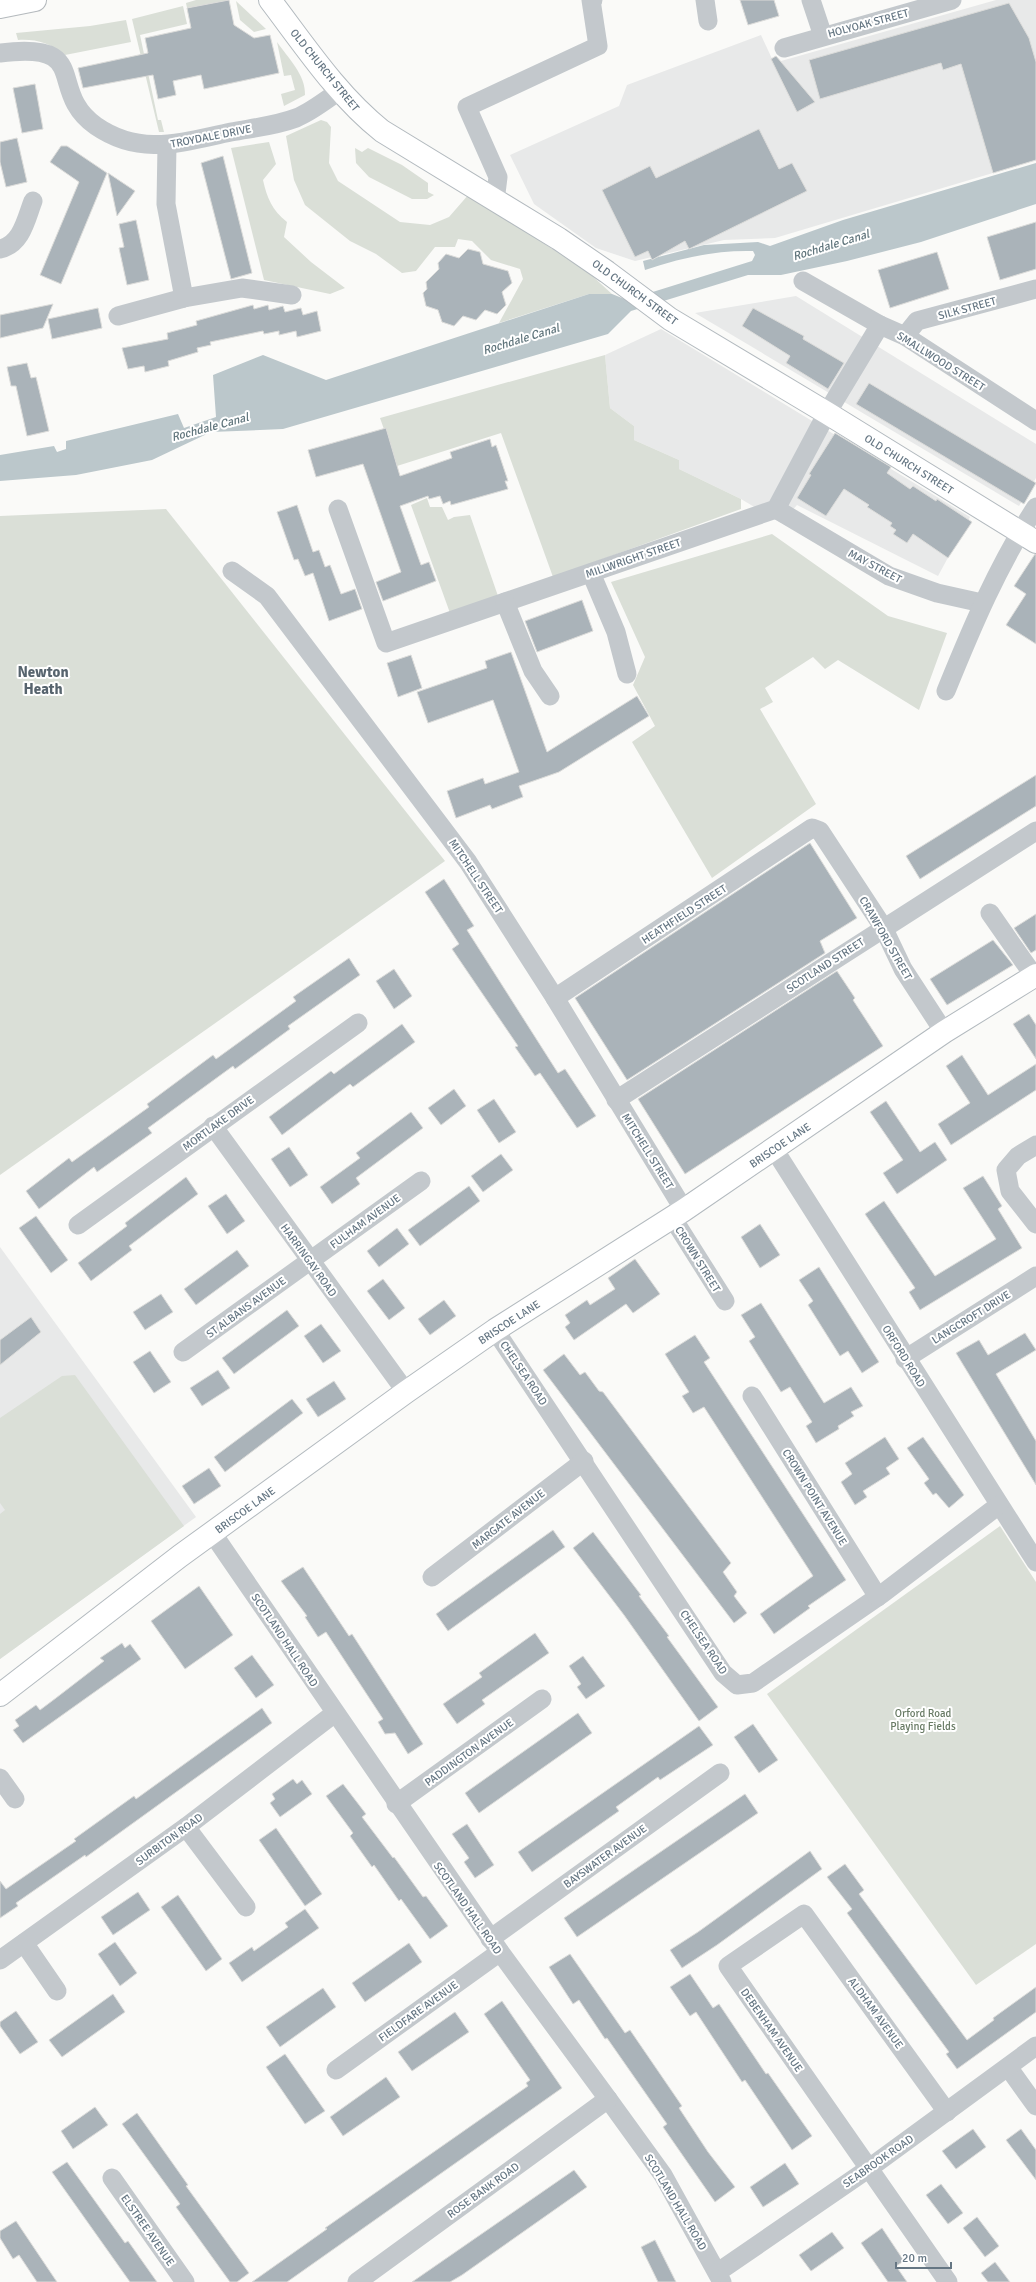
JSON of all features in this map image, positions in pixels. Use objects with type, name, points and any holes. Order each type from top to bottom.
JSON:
[{"type":"main road","points":[[0,7],[35,0]]},
{"type":"main road","name":"OLD CHURCH STREET","points":[[270,0],[339,91],[360,113],[382,131],[559,239],[607,272],[670,319],[827,413],[1028,537]]},
{"type":"main road","name":"BRISCOE LANE","points":[[0,1695],[180,1556],[213,1534],[406,1392],[495,1330],[678,1213],[944,1032],[1035,976]]},
{"type":"street","points":[[495,201],[498,177],[467,107],[598,46],[591,0],[593,0]]},
{"type":"street","points":[[705,0],[708,21]]},
{"type":"street","points":[[811,0],[823,36]]},
{"type":"street","name":"HOLYOAK STREET","points":[[784,48],[952,0]]},
{"type":"street","name":"TROYDALE DRIVE","points":[[0,53],[38,51],[51,55],[63,65],[71,95],[80,113],[92,122],[118,137],[142,144],[167,145],[296,118],[339,91]]},
{"type":"street","points":[[167,145],[166,204],[184,298]]},
{"type":"street","points":[[0,249],[8,247],[21,233],[33,201]]},
{"type":"street","name":"SMALLWOOD STREET","points":[[803,280],[880,325],[905,336],[1036,420]]},
{"type":"street","points":[[118,316],[184,298],[242,288],[292,295]]},
{"type":"street","name":"SILK STREET","points":[[905,336],[916,322],[1036,289]]},
{"type":"street","points":[[776,509],[827,413],[880,325]]},
{"type":"street","points":[[946,691],[982,603],[1028,537],[1036,507]]},
{"type":"street","name":"MILLWRIGHT STREET","points":[[338,509],[386,643],[776,509]]},
{"type":"street","name":"MAY STREET","points":[[776,509],[889,576],[938,593],[982,603]]},
{"type":"street","name":"MITCHELL STREET","points":[[232,571],[267,596],[468,862],[555,998],[616,1100],[678,1213]]},
{"type":"street","points":[[591,573],[616,632],[627,674]]},
{"type":"street","points":[[505,602],[533,671],[550,696]]},
{"type":"street","name":"HEATHFIELD STREET","points":[[555,998],[812,828]]},
{"type":"street","name":"CRAWFORD STREET","points":[[812,828],[820,831],[883,927],[903,969],[944,1032]]},
{"type":"street","name":"SCOTLAND STREET","points":[[616,1100],[883,927],[1036,831]]},
{"type":"street","points":[[990,913],[1035,976]]},
{"type":"street","name":"MORTLAKE DRIVE","points":[[78,1225],[213,1126],[358,1023]]},
{"type":"street","name":"HARRINGAY ROAD","points":[[213,1126],[406,1392]]},
{"type":"street","points":[[1036,1145],[1018,1156],[1006,1170],[1010,1191],[1036,1224]]},
{"type":"street","name":"ORFORD ROAD","points":[[774,1149],[905,1359],[1036,1562]]},
{"type":"street","name":"FULHAM AVENUE","points":[[310,1261],[421,1181]]},
{"type":"street","name":"CROWN STREET","points":[[678,1213],[725,1301]]},
{"type":"street","name":"ST ALBANS AVENUE","points":[[183,1352],[310,1261]]},
{"type":"street","name":"LANGCROFT DRIVE","points":[[905,1359],[1036,1276]]},
{"type":"street","name":"CHELSEA ROAD","points":[[495,1330],[584,1461],[723,1673],[737,1685],[753,1683],[878,1597],[999,1504]]},
{"type":"street","name":"CROWN POINT AVENUE","points":[[752,1396],[878,1597]]},
{"type":"street","name":"MARGATE AVENUE","points":[[432,1578],[584,1461]]},
{"type":"street","name":"SCOTLAND HALL ROAD","points":[[213,1534],[396,1804],[495,1946],[608,2098],[663,2176],[720,2277]]},
{"type":"street","name":"PADDINGTON AVENUE","points":[[396,1804],[542,1699]]},
{"type":"street","name":"SURBITON ROAD","points":[[0,1960],[186,1827],[335,1713]]},
{"type":"street","name":"BAYSWATER AVENUE","points":[[495,1946],[720,1773]]},
{"type":"street","points":[[0,1778],[15,1799]]},
{"type":"street","points":[[186,1827],[246,1907]]},
{"type":"street","name":"ALDHAM AVENUE","points":[[804,1914],[947,2112]]},
{"type":"street","name":"DEBENHAM AVENUE","points":[[804,1914],[728,1966],[868,2169]]},
{"type":"street","points":[[24,1943],[57,1991]]},
{"type":"street","name":"FIELDFARE AVENUE","points":[[336,2070],[495,1946]]},
{"type":"street","name":"SEABROOK ROAD","points":[[720,2277],[1036,2046]]},
{"type":"street","points":[[1008,2066],[1036,2106]]},
{"type":"street","name":"ROSE BANK ROAD","points":[[357,2282],[608,2098]]},
{"type":"street","points":[[868,2169],[948,2282]]},
{"type":"street","name":"ELSTREE AVENUE","points":[[112,2178],[185,2282]]},
{"type":"shaded area","points":[[996,0],[1036,0],[1036,160],[775,238],[724,240],[635,261],[596,248],[534,204],[510,155],[619,106],[627,85],[761,35],[774,63]]},
{"type":"shaded area","points":[[796,296],[1036,444],[1036,478],[1019,506],[695,313]]},
{"type":"shaded area","points":[[661,329],[970,517],[938,576],[797,505],[781,523],[741,499],[679,469],[679,460],[634,440],[634,426],[610,408],[605,355]]},
{"type":"shaded area","points":[[0,1247],[196,1517],[0,1659]]},
{"type":"green space","points":[[196,0],[229,0],[187,8],[186,3]]},
{"type":"green space","points":[[236,1],[266,29],[254,32],[240,20]]},
{"type":"green space","points":[[183,6],[187,24],[140,35],[158,120],[161,120],[164,132],[159,132],[132,19]]},
{"type":"green space","points":[[126,20],[131,42],[65,55],[54,47],[37,41],[18,40],[16,33],[90,26]]},
{"type":"green space","points":[[277,42],[296,67],[305,88],[305,95],[284,106],[281,94],[295,90],[291,75],[284,76]]},
{"type":"green space","points":[[321,120],[327,122],[331,127],[329,163],[338,181],[400,222],[430,225],[449,217],[469,194],[589,273],[612,294],[589,294],[499,323],[523,279],[520,269],[491,260],[472,241],[458,239],[455,247],[435,247],[416,271],[402,273],[376,254],[350,241],[305,205],[294,180],[286,136]]},
{"type":"green space","points":[[269,142],[276,164],[263,180],[271,203],[277,213],[287,222],[284,237],[311,262],[345,288],[330,294],[264,280],[231,148]]},
{"type":"green space","points":[[355,148],[362,152],[368,148],[402,165],[428,183],[428,192],[434,195],[427,199],[412,199],[369,177],[356,163]]},
{"type":"green space","points":[[605,355],[610,408],[634,426],[634,440],[679,460],[679,469],[741,499],[741,509],[553,577],[501,433],[397,466],[380,418]]},
{"type":"green space","points":[[427,498],[430,507],[442,507],[448,520],[454,517],[470,515],[498,596],[450,613],[411,505]]},
{"type":"green space","points":[[166,509],[445,861],[0,1175],[0,516]]},
{"type":"green space","points":[[772,534],[888,616],[947,633],[919,710],[838,660],[825,669],[813,657],[765,688],[773,702],[760,709],[816,804],[712,878],[632,742],[655,726],[633,685],[645,657],[611,582]]},
{"type":"green space","points":[[75,1375],[184,1526],[0,1659],[0,1514],[5,1510],[0,1503],[0,1418],[62,1376]]},
{"type":"green space","name":"Orford Road Playing Fields","points":[[1000,1526],[1036,1582],[1036,1944],[976,1985],[767,1694]]},
{"type":"water","name":"Rochdale Canal","points":[[1036,163],[1036,204],[921,242],[847,261],[781,275],[748,275],[631,311],[608,334],[283,429],[211,432],[152,460],[76,475],[0,481],[0,455],[54,446],[57,452],[66,449],[66,441],[178,414],[184,428],[216,417],[213,375],[263,355],[326,380],[589,294],[612,294],[627,300],[752,261],[755,255],[753,251],[712,253],[685,258],[645,270],[643,261],[704,245],[758,242],[770,246],[843,220]]},
{"type":"building","points":[[229,0],[234,25],[254,38],[270,35],[279,73],[204,89],[201,75],[173,81],[176,95],[158,99],[153,75],[83,88],[78,68],[148,53],[145,38],[191,28],[187,8]]},
{"type":"building","points":[[740,0],[774,0],[779,16],[748,25]]},
{"type":"building","points":[[1009,3],[1029,38],[1036,62],[1036,160],[993,173],[961,64],[943,70],[941,63],[820,99],[809,60]]},
{"type":"building","points":[[776,56],[815,102],[797,112],[771,59]]},
{"type":"building","points":[[35,84],[43,129],[22,133],[13,88]]},
{"type":"building","points":[[759,129],[779,169],[792,163],[807,191],[689,249],[685,241],[652,260],[648,251],[635,257],[602,190],[650,166],[656,178]]},
{"type":"building","points":[[17,138],[27,182],[6,187],[0,162],[0,142]]},
{"type":"building","points":[[61,146],[67,146],[107,173],[61,284],[40,275],[79,182],[50,162]]},
{"type":"building","points":[[223,156],[252,273],[231,279],[201,163]]},
{"type":"building","points":[[108,173],[135,191],[117,216]]},
{"type":"building","points":[[136,220],[149,280],[127,285],[119,248],[124,247],[119,224]]},
{"type":"building","points":[[1036,222],[1036,269],[1000,280],[987,237]]},
{"type":"building","points":[[468,249],[480,252],[483,264],[508,271],[512,283],[502,292],[506,305],[497,314],[485,310],[476,320],[463,316],[454,326],[442,322],[438,310],[426,306],[423,293],[427,289],[426,282],[439,269],[438,263],[446,254],[459,258]]},
{"type":"building","points":[[937,252],[949,289],[890,308],[878,270]]},
{"type":"building","points":[[53,304],[43,328],[0,338],[0,315]]},
{"type":"building","points":[[253,305],[254,309],[268,305],[269,310],[283,306],[285,312],[301,308],[303,315],[317,311],[321,331],[297,337],[296,331],[279,335],[279,331],[264,334],[263,331],[210,342],[211,345],[197,348],[198,352],[168,361],[169,366],[145,372],[144,366],[128,369],[122,348],[168,339],[167,333],[197,325],[196,321]]},
{"type":"building","points":[[98,308],[102,328],[52,339],[48,319]]},
{"type":"building","points":[[753,308],[804,336],[803,339],[844,363],[828,389],[786,363],[790,356],[742,326]]},
{"type":"building","points":[[27,363],[31,378],[36,377],[49,431],[27,436],[16,386],[11,386],[7,367]]},
{"type":"building","points":[[869,383],[1036,483],[1024,504],[856,404]]},
{"type":"building","points":[[386,428],[400,476],[452,458],[450,452],[490,439],[492,447],[496,445],[508,481],[505,481],[508,489],[451,505],[450,501],[443,504],[440,496],[429,499],[428,496],[400,506],[421,565],[429,562],[436,581],[383,601],[376,582],[401,572],[363,464],[316,477],[308,450]]},
{"type":"building","points":[[835,433],[891,467],[887,473],[910,489],[913,486],[936,501],[937,499],[972,522],[948,558],[913,534],[907,543],[893,534],[896,530],[890,526],[892,523],[867,507],[869,505],[844,489],[826,516],[797,498],[811,475],[809,474]]},
{"type":"building","points":[[297,505],[313,552],[319,550],[325,567],[330,565],[341,594],[355,589],[362,609],[329,621],[313,573],[305,576],[298,559],[294,560],[277,512]]},
{"type":"building","points":[[1035,554],[1036,644],[1006,625],[1026,594],[1014,586]]},
{"type":"building","points":[[582,600],[593,631],[537,652],[525,621]]},
{"type":"building","points":[[511,652],[547,752],[637,696],[649,716],[559,772],[519,786],[523,797],[492,809],[490,805],[456,818],[447,791],[483,778],[485,784],[519,772],[493,700],[428,723],[417,692],[487,668],[485,661]]},
{"type":"building","points":[[411,655],[422,688],[398,697],[387,663]]},
{"type":"building","points":[[1036,775],[1036,806],[920,879],[906,856]]},
{"type":"building","points":[[810,843],[857,918],[820,941],[825,953],[627,1080],[575,998]]},
{"type":"building","points":[[444,879],[474,926],[467,930],[558,1073],[565,1069],[596,1116],[577,1128],[540,1073],[535,1076],[515,1047],[518,1046],[452,949],[459,944],[425,892]]},
{"type":"building","points":[[1036,914],[1036,950],[1031,953],[1014,928]]},
{"type":"building","points":[[993,940],[1013,965],[947,1005],[930,979]]},
{"type":"building","points":[[349,958],[360,975],[288,1026],[290,1029],[235,1069],[233,1066],[148,1128],[152,1133],[97,1172],[94,1167],[39,1209],[26,1191],[69,1158],[72,1162],[149,1107],[147,1104],[213,1055],[216,1059],[296,1001],[293,997]]},
{"type":"building","points":[[394,969],[412,996],[394,1009],[376,981]]},
{"type":"building","points":[[837,971],[855,998],[853,1000],[883,1046],[685,1174],[638,1099]]},
{"type":"building","points":[[1029,1014],[1036,1025],[1036,1059],[1013,1024]]},
{"type":"building","points":[[402,1024],[415,1042],[353,1087],[350,1084],[282,1135],[269,1117],[331,1071],[334,1074]]},
{"type":"building","points":[[962,1055],[988,1095],[1036,1064],[1036,1090],[951,1145],[938,1124],[970,1103],[946,1066]]},
{"type":"building","points":[[454,1089],[466,1106],[441,1125],[428,1108]]},
{"type":"building","points":[[494,1099],[516,1132],[499,1143],[477,1110]]},
{"type":"building","points":[[886,1101],[920,1152],[935,1142],[947,1160],[897,1194],[883,1173],[903,1160],[870,1112]]},
{"type":"building","points":[[411,1112],[423,1128],[356,1178],[360,1184],[332,1204],[320,1187],[360,1158],[356,1153]]},
{"type":"building","points":[[289,1147],[308,1175],[290,1187],[271,1159]]},
{"type":"building","points":[[501,1154],[513,1170],[483,1192],[471,1176]]},
{"type":"building","points":[[983,1176],[1002,1206],[998,1209],[1022,1248],[920,1310],[909,1292],[915,1288],[865,1214],[884,1201],[935,1276],[996,1239],[963,1188]]},
{"type":"building","points":[[186,1177],[198,1194],[129,1246],[132,1250],[91,1281],[78,1263],[127,1226],[125,1223]]},
{"type":"building","points":[[469,1186],[480,1201],[420,1246],[408,1230]]},
{"type":"building","points":[[226,1194],[245,1221],[227,1234],[208,1206]]},
{"type":"building","points":[[36,1216],[68,1260],[51,1273],[19,1228]]},
{"type":"building","points":[[760,1224],[780,1255],[760,1268],[741,1237]]},
{"type":"building","points":[[397,1228],[409,1244],[379,1267],[367,1251]]},
{"type":"building","points":[[237,1250],[249,1266],[196,1305],[184,1289]]},
{"type":"building","points":[[635,1259],[660,1294],[633,1313],[626,1304],[574,1340],[565,1327],[570,1323],[565,1315],[587,1300],[590,1305],[615,1289],[608,1278]]},
{"type":"building","points":[[819,1267],[879,1362],[862,1373],[848,1351],[840,1356],[808,1305],[813,1301],[799,1280]]},
{"type":"building","points":[[383,1279],[405,1308],[389,1320],[367,1291]]},
{"type":"building","points":[[161,1294],[173,1312],[145,1330],[133,1312]]},
{"type":"building","points":[[444,1300],[456,1316],[430,1335],[418,1319]]},
{"type":"building","points":[[761,1303],[824,1403],[851,1387],[863,1406],[851,1412],[854,1416],[838,1426],[839,1429],[816,1443],[806,1426],[812,1422],[790,1387],[781,1392],[749,1341],[755,1337],[741,1315]]},
{"type":"building","points":[[287,1310],[299,1326],[234,1374],[222,1358]]},
{"type":"building","points":[[31,1317],[41,1332],[0,1365],[0,1340]]},
{"type":"building","points":[[321,1324],[341,1351],[323,1363],[304,1336]]},
{"type":"building","points":[[1025,1333],[1036,1350],[996,1374],[1036,1441],[1036,1485],[956,1353],[979,1340],[988,1355]]},
{"type":"building","points":[[695,1335],[710,1358],[704,1362],[846,1580],[808,1606],[810,1608],[774,1634],[760,1614],[813,1576],[704,1407],[693,1413],[682,1396],[689,1392],[665,1354]]},
{"type":"building","points":[[150,1351],[171,1382],[154,1393],[133,1362]]},
{"type":"building","points":[[564,1354],[580,1375],[585,1372],[599,1391],[603,1392],[731,1563],[723,1572],[737,1592],[734,1596],[747,1613],[734,1623],[543,1370]]},
{"type":"building","points":[[218,1370],[230,1388],[202,1406],[190,1388]]},
{"type":"building","points":[[334,1381],[346,1399],[318,1417],[306,1399]]},
{"type":"building","points":[[292,1399],[303,1413],[225,1472],[214,1457]]},
{"type":"building","points":[[885,1437],[899,1459],[886,1468],[890,1474],[863,1491],[867,1497],[855,1505],[841,1482],[852,1474],[845,1463]]},
{"type":"building","points":[[923,1437],[964,1495],[949,1508],[936,1493],[933,1495],[924,1483],[929,1479],[907,1448]]},
{"type":"building","points":[[209,1468],[221,1486],[194,1504],[182,1486]]},
{"type":"building","points":[[553,1530],[565,1547],[448,1631],[436,1614]]},
{"type":"building","points":[[593,1532],[641,1595],[639,1596],[669,1636],[667,1637],[718,1707],[699,1721],[624,1615],[573,1548]]},
{"type":"building","points":[[303,1567],[349,1636],[352,1634],[423,1744],[408,1754],[395,1733],[385,1734],[378,1722],[383,1719],[326,1632],[318,1637],[305,1617],[307,1616],[281,1581]]},
{"type":"building","points":[[199,1586],[233,1635],[185,1669],[151,1621]]},
{"type":"building","points":[[535,1633],[549,1653],[482,1700],[485,1704],[457,1724],[443,1704],[482,1677],[479,1673]]},
{"type":"building","points":[[122,1643],[125,1648],[130,1644],[141,1659],[23,1743],[13,1730],[19,1726],[15,1720],[36,1705],[40,1710],[104,1661],[100,1658]]},
{"type":"building","points":[[252,1655],[274,1685],[256,1698],[234,1668]]},
{"type":"building","points":[[583,1656],[605,1686],[586,1699],[577,1687],[581,1684],[569,1666]]},
{"type":"building","points":[[262,1708],[272,1723],[86,1857],[85,1855],[16,1903],[18,1906],[0,1918],[0,1881],[6,1889],[76,1841],[74,1839],[134,1796],[136,1799]]},
{"type":"building","points":[[578,1713],[592,1733],[479,1813],[465,1793]]},
{"type":"building","points":[[753,1724],[778,1760],[759,1773],[734,1737]]},
{"type":"building","points":[[699,1726],[713,1745],[660,1780],[658,1777],[616,1807],[619,1811],[532,1872],[518,1852]]},
{"type":"building","points":[[293,1779],[297,1784],[302,1780],[312,1794],[280,1817],[270,1803],[275,1799],[272,1794]]},
{"type":"building","points":[[343,1784],[366,1814],[362,1817],[423,1897],[426,1896],[448,1926],[430,1939],[401,1899],[399,1901],[374,1865],[372,1867],[350,1836],[353,1833],[326,1796]]},
{"type":"building","points":[[745,1794],[758,1813],[577,1937],[564,1918]]},
{"type":"building","points":[[467,1824],[494,1865],[475,1878],[464,1862],[469,1858],[452,1834]]},
{"type":"building","points":[[276,1828],[322,1894],[305,1906],[259,1840]]},
{"type":"building","points":[[810,1851],[822,1869],[717,1945],[682,1968],[670,1950],[698,1932]]},
{"type":"building","points":[[845,1864],[864,1890],[859,1894],[967,2040],[994,2020],[993,2018],[1036,1987],[1036,2012],[957,2069],[946,2054],[949,2052],[847,1913],[852,1909],[827,1877]]},
{"type":"building","points":[[138,1892],[150,1910],[113,1935],[101,1917]]},
{"type":"building","points":[[178,1895],[222,1959],[206,1971],[161,1907]]},
{"type":"building","points":[[305,1909],[319,1928],[242,1982],[229,1963],[252,1947],[254,1951],[288,1927],[285,1923]]},
{"type":"building","points":[[115,1942],[137,1973],[120,1986],[98,1954]]},
{"type":"building","points":[[409,1943],[422,1962],[365,2002],[352,1983]]},
{"type":"building","points":[[570,1954],[625,2033],[630,2030],[682,2106],[679,2108],[708,2152],[735,2187],[715,2202],[663,2127],[667,2124],[607,2038],[605,2039],[579,2000],[573,2004],[549,1967]]},
{"type":"building","points":[[690,1974],[713,2008],[719,2004],[766,2074],[768,2073],[812,2136],[792,2150],[745,2080],[742,2082],[696,2012],[690,2016],[670,1987]]},
{"type":"building","points":[[323,1988],[336,2007],[280,2047],[266,2027]]},
{"type":"building","points":[[113,1994],[125,2012],[62,2057],[49,2040]]},
{"type":"building","points":[[502,2001],[562,2088],[287,2282],[252,2282],[327,2229],[325,2228],[528,2086],[526,2083],[530,2080],[484,2014]]},
{"type":"building","points":[[16,2011],[38,2042],[20,2054],[0,2026],[0,2022]]},
{"type":"building","points":[[455,2012],[469,2032],[412,2071],[398,2052]]},
{"type":"building","points":[[285,2054],[325,2111],[305,2124],[266,2067]]},
{"type":"building","points":[[386,2077],[400,2097],[343,2136],[330,2117]]},
{"type":"building","points":[[95,2107],[108,2125],[73,2149],[61,2131]]},
{"type":"building","points":[[137,2113],[188,2185],[186,2186],[249,2273],[237,2282],[230,2282],[176,2207],[180,2204],[122,2124]]},
{"type":"building","points":[[973,2129],[986,2147],[956,2169],[942,2151]]},
{"type":"building","points":[[1021,2129],[1036,2150],[1036,2180],[1006,2140]]},
{"type":"building","points":[[67,2162],[125,2243],[128,2241],[157,2282],[130,2282],[52,2172]]},
{"type":"building","points":[[785,2163],[799,2184],[763,2207],[750,2187]]},
{"type":"building","points":[[574,2170],[587,2187],[462,2275],[450,2282],[412,2282]]},
{"type":"building","points":[[941,2184],[963,2213],[948,2224],[926,2195]]},
{"type":"building","points":[[977,2217],[999,2246],[985,2257],[963,2228]]},
{"type":"building","points":[[16,2221],[57,2282],[37,2282],[19,2255],[13,2259],[0,2238],[0,2231]]},
{"type":"building","points":[[882,2228],[904,2261],[896,2266],[907,2282],[888,2282],[861,2243]]},
{"type":"building","points":[[832,2232],[844,2248],[811,2271],[799,2255]]},
{"type":"building","points":[[655,2240],[676,2282],[658,2282],[641,2247]]},
{"type":"building","points":[[995,2262],[1010,2282],[988,2282],[981,2273]]},
{"type":"district","name":"Newton Heath","points":[[43,680]]}]
